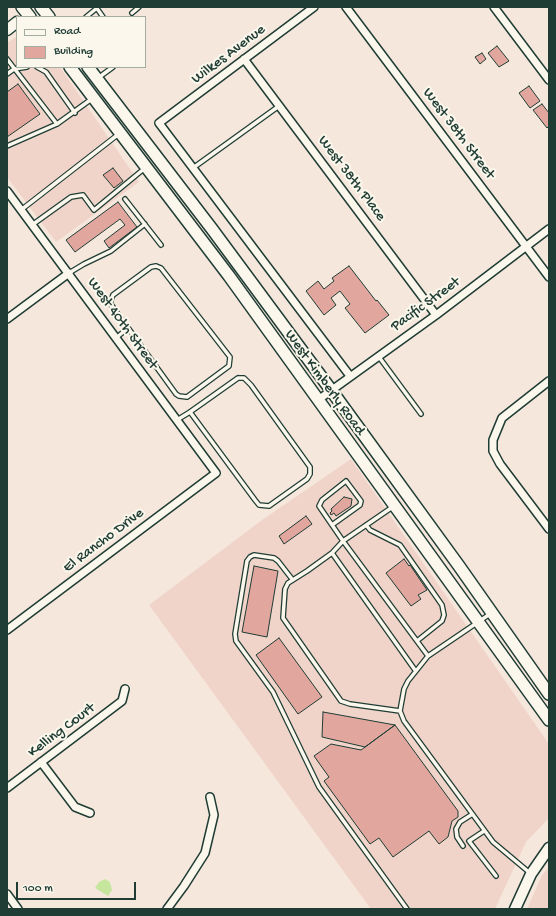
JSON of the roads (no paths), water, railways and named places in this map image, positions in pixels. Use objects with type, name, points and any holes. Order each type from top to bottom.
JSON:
[{"type":"main road","points":[[41,7],[48,16]]},
{"type":"main road","name":"West Kimberly Road","points":[[71,68],[95,97],[229,276],[549,720]]},
{"type":"main road","name":"West Kimberly Road","points":[[89,68],[207,223],[331,390],[492,612],[549,694]]},
{"type":"street","points":[[26,14],[37,7]]},
{"type":"street","name":"Wilkes Avenue","points":[[159,123],[314,7]]},
{"type":"street","name":"West 38th Street","points":[[346,7],[549,277]]},
{"type":"street","points":[[494,7],[549,80]]},
{"type":"street","points":[[7,30],[16,23]]},
{"type":"street","name":"West 38th Place","points":[[244,59],[436,315]]},
{"type":"street","name":"West Kimberly Road","points":[[159,123],[350,376]]},
{"type":"street","name":"West 40th Street","points":[[7,191],[216,473]]},
{"type":"street","name":"Pacific Street","points":[[318,400],[436,315],[549,228]]},
{"type":"street","points":[[7,319],[69,273]]},
{"type":"street","points":[[549,381],[502,418],[493,440],[493,451],[500,464],[549,530]]},
{"type":"street","name":"El Rancho Drive","points":[[7,630],[216,473]]},
{"type":"street","name":"Kelling Court","points":[[7,788],[122,701],[125,689]]},
{"type":"street","points":[[41,762],[75,807],[90,813]]},
{"type":"street","points":[[167,909],[184,886],[205,852],[214,815],[210,797]]},
{"type":"street","points":[[515,909],[531,874],[549,848]]},
{"type":"street","points":[[7,894],[15,908]]},
{"type":"lane","points":[[132,13],[139,7]]},
{"type":"lane","points":[[87,16],[96,8],[102,16]]},
{"type":"lane","points":[[7,60],[57,124]]},
{"type":"lane","points":[[7,74],[14,69],[20,68]]},
{"type":"lane","points":[[39,68],[46,72],[75,113]]},
{"type":"lane","points":[[97,79],[112,68]]},
{"type":"lane","points":[[7,146],[57,124],[75,113],[95,97]]},
{"type":"lane","points":[[192,168],[279,106]]},
{"type":"lane","points":[[21,210],[120,132]]},
{"type":"lane","points":[[32,224],[71,197],[83,194],[94,210],[146,167]]},
{"type":"lane","points":[[125,199],[161,245]]},
{"type":"lane","points":[[69,273],[111,251],[145,224]]},
{"type":"lane","points":[[151,267],[161,268],[230,358],[229,366],[187,397],[179,396],[128,328],[110,303],[110,299],[113,295],[151,267]]},
{"type":"lane","points":[[116,338],[128,328]]},
{"type":"lane","points":[[378,356],[421,414]]},
{"type":"lane","points":[[177,420],[234,380],[244,378],[251,385],[306,461],[310,467],[310,474],[307,479],[269,506],[259,505],[190,412]]},
{"type":"lane","points":[[332,525],[360,504],[360,500],[346,481],[322,500],[319,506],[332,525],[343,541],[428,656]]},
{"type":"lane","points":[[394,506],[343,541],[332,553],[307,571],[292,579],[286,585],[283,618],[341,701],[350,704],[400,711]]},
{"type":"lane","points":[[366,525],[370,530],[400,546],[442,605],[444,615],[442,621],[417,641]]},
{"type":"lane","points":[[332,553],[416,670]]},
{"type":"lane","points":[[292,579],[274,558],[254,554],[250,557],[247,561],[235,634],[236,641],[273,692],[319,787],[407,909]]},
{"type":"lane","points":[[492,612],[428,656],[416,670],[404,689],[400,711],[404,721],[484,831],[506,855],[531,874]]},
{"type":"lane","points":[[462,846],[457,837],[456,829],[460,822],[471,814]]},
{"type":"lane","points":[[484,831],[469,841],[496,876]]}]
